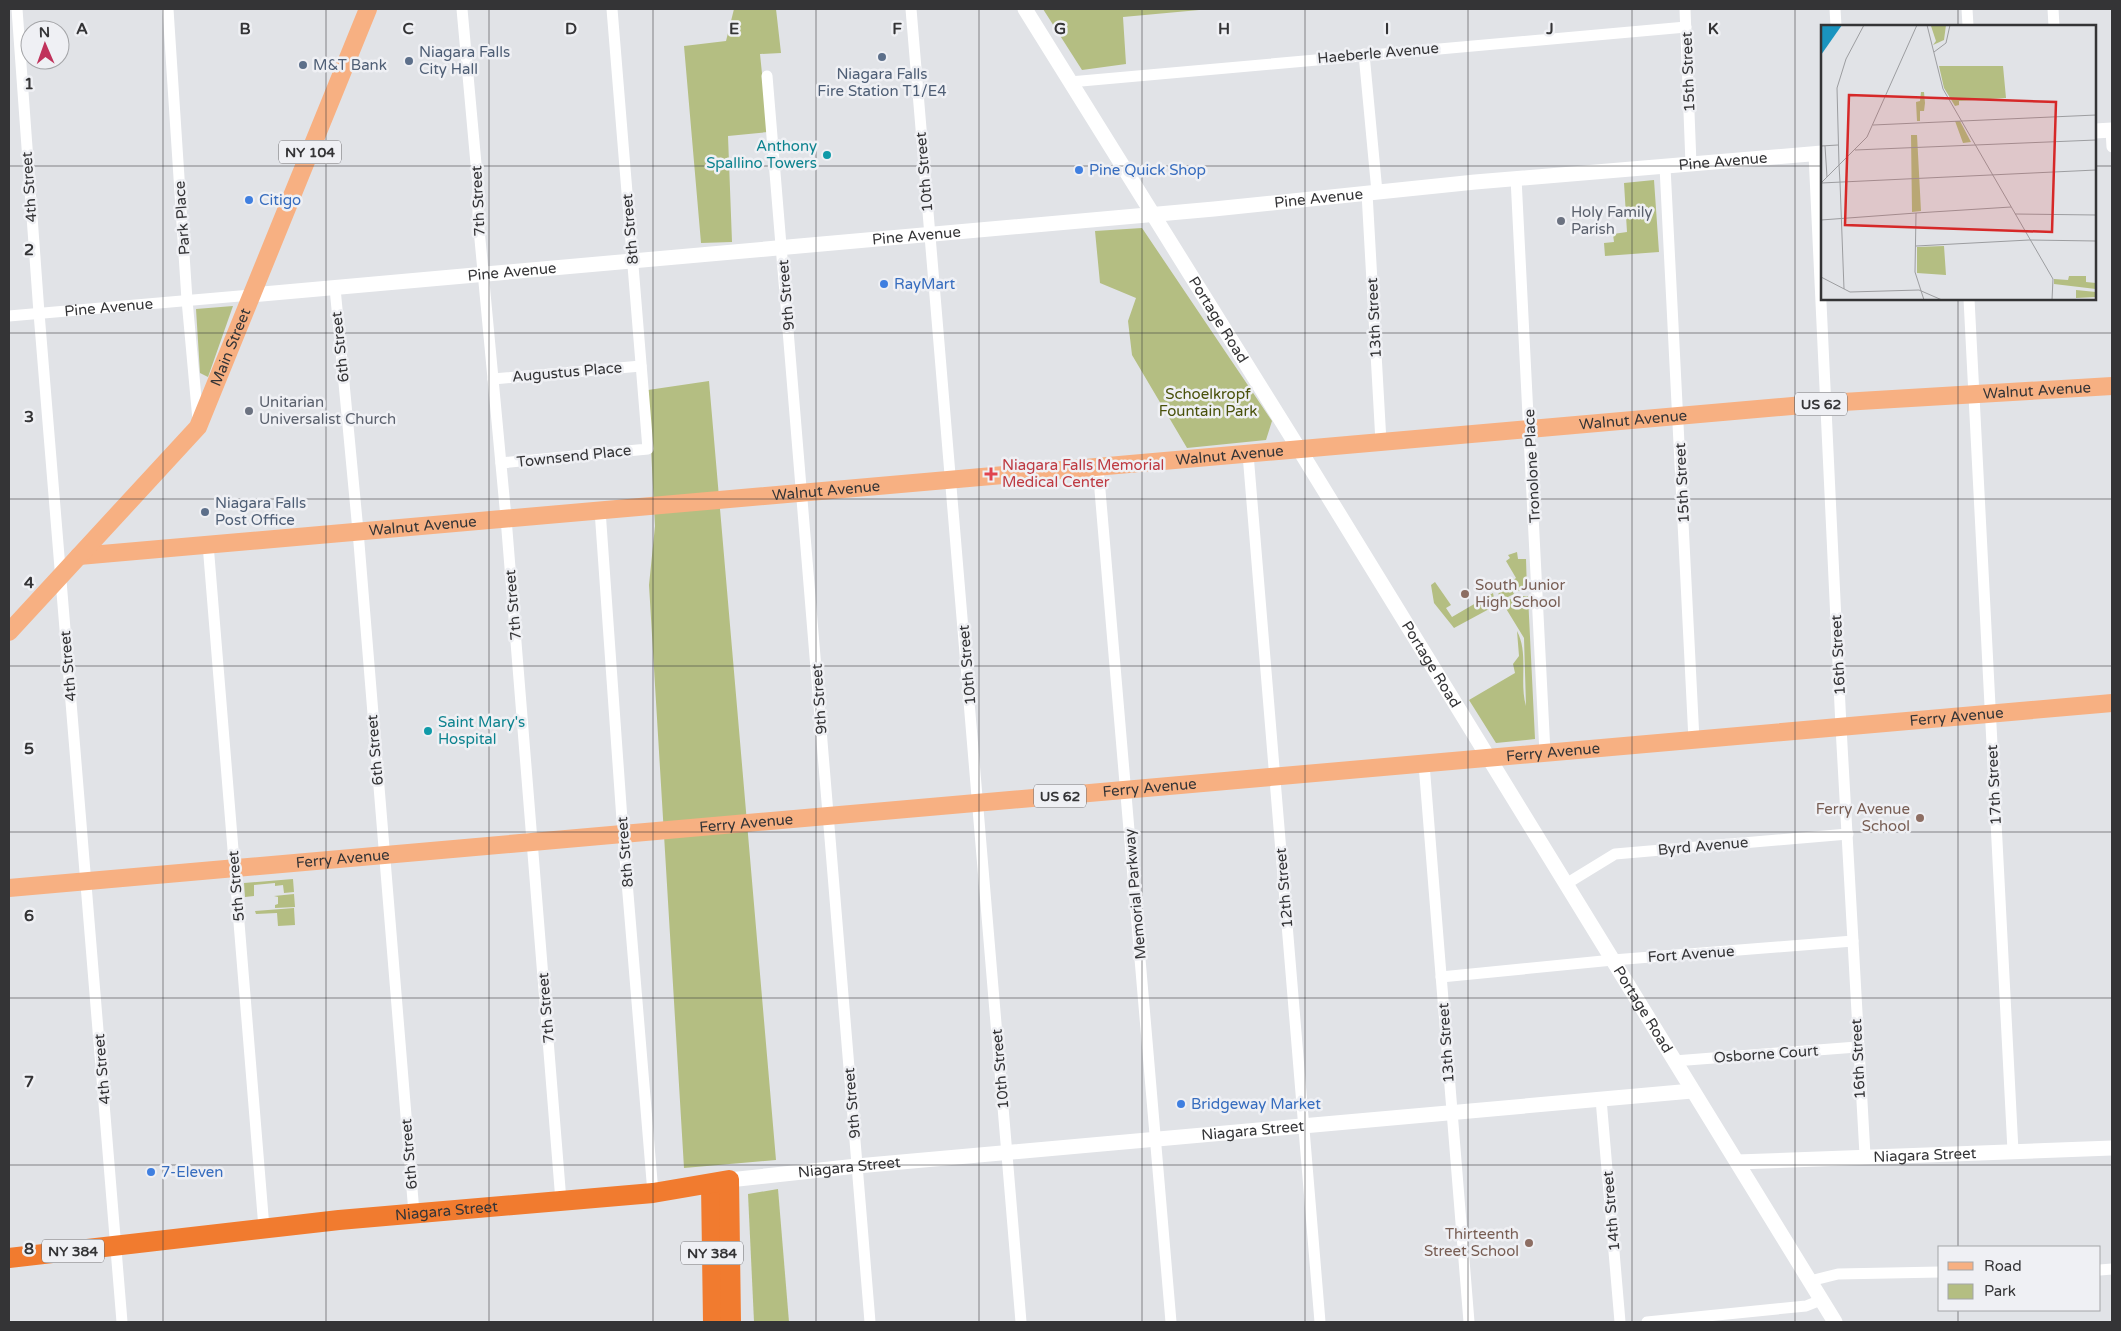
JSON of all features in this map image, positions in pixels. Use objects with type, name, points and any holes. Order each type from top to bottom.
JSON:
[{"type":"highway","name":"Niagara Street","points":[[9,1258],[116,1247],[264,1228],[653,1193],[720,1182]]},
{"type":"highway","name":"NY 384","points":[[713,1322],[720,1182]]},
{"type":"highway","name":"NY 384","points":[[720,1182],[731,1322]]},
{"type":"main road","name":"Main Street","points":[[9,632],[198,427],[368,9]]},
{"type":"main road","name":"Walnut Avenue","points":[[79,556],[1826,403],[2112,386]]},
{"type":"main road","points":[[114,519],[114,537],[127,551]]},
{"type":"main road","name":"Ferry Avenue","points":[[9,888],[2112,703]]},
{"type":"street","name":"4th Street","points":[[17,9],[60,576],[122,1322]]},
{"type":"street","name":"Park Place","points":[[168,9],[187,300],[198,427]]},
{"type":"street","name":"7th Street","points":[[462,9],[478,186],[482,274],[506,518],[561,1201]]},
{"type":"street","name":"8th Street","points":[[612,9],[648,449]]},
{"type":"street","name":"10th Street","points":[[911,9],[1021,1322]]},
{"type":"street","name":"Portage Road","points":[[1024,9],[1299,449],[1835,1322]]},
{"type":"street","name":"15th Street","points":[[1685,9],[1691,164]]},
{"type":"street","points":[[1835,9],[1836,25]]},
{"type":"street","points":[[1967,9],[1968,25]]},
{"type":"street","points":[[2053,9],[2054,25]]},
{"type":"street","name":"Haeberle Avenue","points":[[1070,82],[1364,54],[1686,27]]},
{"type":"street","name":"13th Street","points":[[1364,54],[1372,193],[1381,442]]},
{"type":"street","name":"9th Street","points":[[767,76],[870,1322]]},
{"type":"street","points":[[2096,131],[2112,130],[2112,148]]},
{"type":"street","name":"Pine Avenue","points":[[9,316],[782,248],[1516,178],[1818,154]]},
{"type":"street","name":"16th Street","points":[[1818,154],[1821,247]]},
{"type":"street","name":"15th Street","points":[[1665,166],[1694,740]]},
{"type":"street","name":"Tronolone Place","points":[[1516,178],[1546,753]]},
{"type":"street","name":"6th Street","points":[[335,288],[358,531],[414,1213]]},
{"type":"street","name":"16th Street","points":[[1823,300],[1841,727],[1848,834],[1857,1047],[1865,1155]]},
{"type":"street","name":"17th Street","points":[[1969,300],[2013,1152]]},
{"type":"street","name":"Augustus Place","points":[[493,379],[641,366]]},
{"type":"street","name":"Townsend Place","points":[[501,463],[648,449]]},
{"type":"street","name":"12th Street","points":[[1248,454],[1320,1322]]},
{"type":"street","name":"Memorial Parkway","points":[[1098,467],[1171,1322]]},
{"type":"street","name":"8th Street","points":[[600,510],[623,834],[653,1193]]},
{"type":"street","name":"5th Street","points":[[208,544],[264,1228]]},
{"type":"street","name":"13th Street","points":[[1424,764],[1469,1322]]},
{"type":"street","name":"Byrd Avenue","points":[[1566,884],[1615,854],[1848,834]]},
{"type":"street","name":"Fort Avenue","points":[[1441,977],[1612,960],[1852,941]]},
{"type":"street","name":"Osborne Court","points":[[1674,1061],[1857,1047]]},
{"type":"street","name":"Niagara Street","points":[[720,1182],[857,1166],[1692,1091]]},
{"type":"street","name":"14th Street","points":[[1601,1099],[1620,1322]]},
{"type":"street","name":"Niagara Street","points":[[1737,1162],[1865,1155],[2112,1148]]},
{"type":"street","points":[[1810,1281],[1838,1274],[1938,1272]]},
{"type":"street","points":[[1647,1322],[1806,1306],[1821,1300]]},
{"type":"green space","points":[[734,9],[776,9],[781,53],[760,54],[768,132],[728,136],[732,242],[701,243],[684,46],[726,41]]},
{"type":"green space","points":[[1043,9],[1210,9],[1123,17],[1126,64],[1082,70]]},
{"type":"green space","points":[[1654,180],[1659,252],[1605,256],[1604,243],[1614,242],[1613,234],[1627,232],[1624,183]]},
{"type":"green space","name":"Schoelkropf Fountain Park","points":[[1142,228],[1272,421],[1266,440],[1187,448],[1132,355],[1128,321],[1136,298],[1100,283],[1095,231]]},
{"type":"green space","points":[[233,306],[208,377],[200,373],[196,309]]},
{"type":"green space","points":[[709,381],[776,1160],[684,1168],[649,585],[655,526],[648,390]]},
{"type":"green space","points":[[1517,552],[1518,559],[1526,559],[1527,591],[1517,591],[1511,582],[1516,578],[1506,561],[1510,558],[1508,555]]},
{"type":"green space","points":[[1435,582],[1451,605],[1446,608],[1452,617],[1493,593],[1495,603],[1491,608],[1454,628],[1434,603],[1431,585]]},
{"type":"green space","points":[[1509,585],[1514,594],[1506,598],[1498,594]]},
{"type":"green space","points":[[1519,596],[1528,596],[1535,739],[1496,743],[1469,700],[1515,673],[1513,664],[1519,656],[1517,631],[1521,640],[1523,687],[1526,706],[1524,638],[1502,602]]},
{"type":"green space","points":[[293,879],[294,892],[284,893],[283,885],[275,886],[275,883],[254,885],[254,896],[245,897],[244,883]]},
{"type":"green space","points":[[294,894],[295,907],[275,908],[275,905],[278,904],[278,897],[274,896]]},
{"type":"green space","points":[[294,908],[295,925],[278,926],[277,913],[256,914],[255,911]]},
{"type":"green space","points":[[778,1189],[789,1322],[754,1322],[748,1194]]},
{"type":"place","name":"Niagara Falls Fire Station T1/E4","points":[[882,57]]},
{"type":"place","name":"Niagara Falls City Hall","points":[[409,61]]},
{"type":"place","name":"M&T Bank","points":[[303,65]]},
{"type":"place","name":"Anthony Spallino Towers","points":[[827,155]]},
{"type":"place","name":"Pine Quick Shop","points":[[1079,170]]},
{"type":"place","name":"Citigo","points":[[249,200]]},
{"type":"place","name":"Holy Family Parish","points":[[1561,221]]},
{"type":"place","name":"RayMart","points":[[884,284]]},
{"type":"place","name":"Unitarian Universalist Church","points":[[249,411]]},
{"type":"place","name":"Niagara Falls Memorial Medical Center","points":[[991,474]]},
{"type":"place","name":"Niagara Falls Post Office","points":[[205,512]]},
{"type":"place","name":"South Junior High School","points":[[1465,594]]},
{"type":"place","name":"Saint Mary's Hospital","points":[[428,731]]},
{"type":"place","name":"Ferry Avenue School","points":[[1920,818]]},
{"type":"place","name":"Bridgeway Market","points":[[1181,1104]]},
{"type":"place","name":"7-Eleven","points":[[151,1172]]},
{"type":"place","name":"Thirteenth Street School","points":[[1529,1243]]}]
